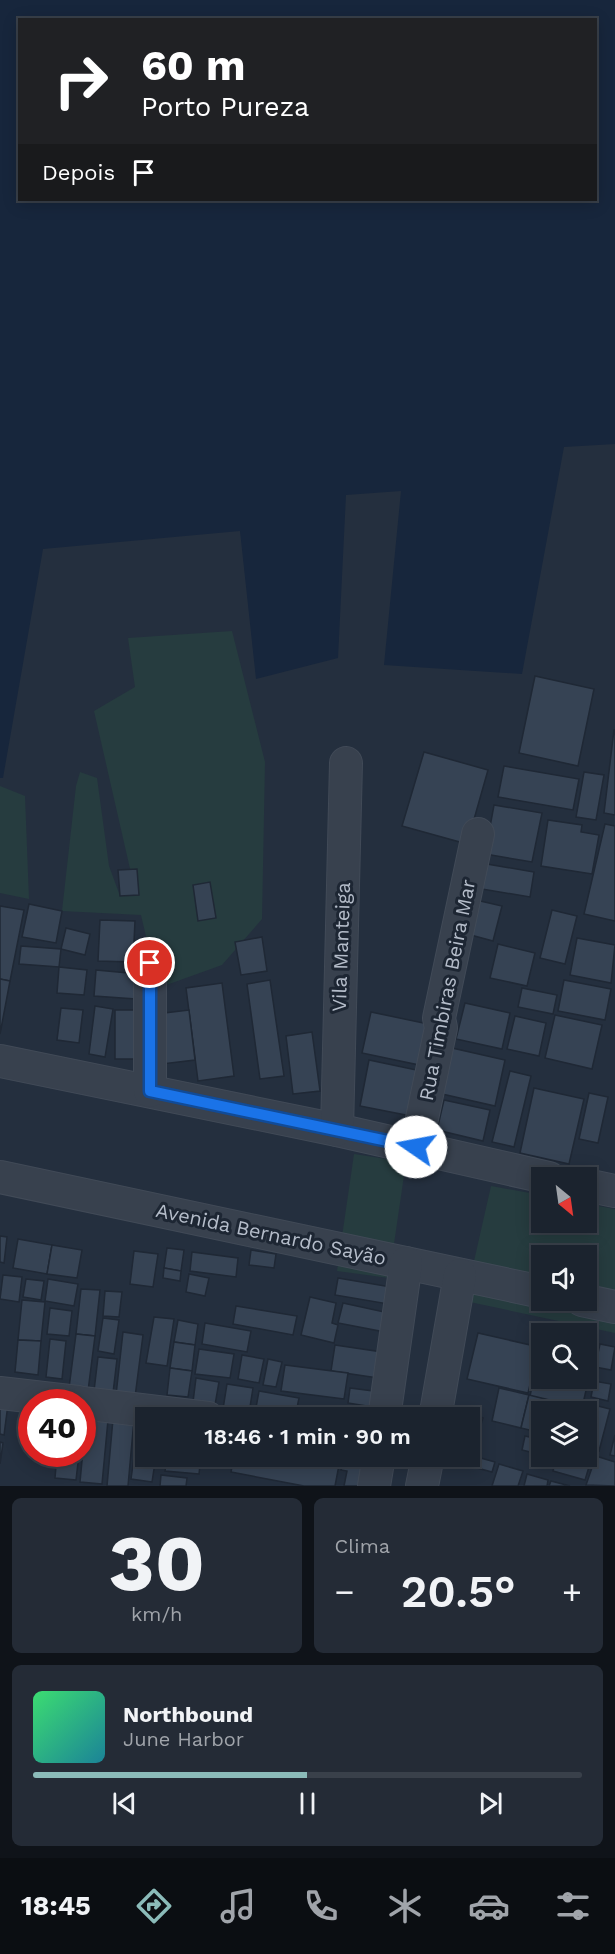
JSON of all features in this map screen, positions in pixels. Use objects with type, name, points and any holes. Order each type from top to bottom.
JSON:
[{"type":"street","name":"Vila Manteiga","points":[[337,1130],[346,764]]},
{"type":"street","name":"Rua Timbiras Beira Mar","points":[[416,1147],[441,1028],[439,1018],[478,834]]},
{"type":"street","points":[[150,963],[150,1091]]},
{"type":"street","points":[[0,1061],[337,1130],[531,1174]]},
{"type":"street","name":"Avenida Bernardo Sayão","points":[[0,1177],[531,1290]]},
{"type":"street","points":[[597,1187],[615,1191]]},
{"type":"street","points":[[386,1407],[406,1263]]},
{"type":"street","points":[[437,1407],[460,1275]]},
{"type":"street","points":[[597,1303],[615,1307]]},
{"type":"street","points":[[0,1393],[18,1395]]},
{"type":"street","points":[[96,1405],[135,1409]]},
{"type":"street","points":[[374,1486],[377,1467]]},
{"type":"street","points":[[422,1486],[426,1467]]},
{"type":"green space","points":[[232,631],[265,762],[262,919],[222,965],[158,988],[141,915],[62,911],[76,786],[80,772],[97,778],[109,866],[120,896],[136,895],[94,711],[135,687],[128,638]]},
{"type":"green space","points":[[0,786],[25,796],[29,899],[0,893]]},
{"type":"green space","points":[[354,1154],[406,1162],[389,1278],[337,1271]]},
{"type":"green space","points":[[491,1186],[531,1193],[531,1233],[597,1233],[597,1206],[615,1209],[615,1333],[597,1329],[597,1323],[568,1323],[465,1301]]},
{"type":"water","points":[[0,0],[615,0],[615,444],[564,447],[522,674],[384,665],[401,491],[346,495],[338,658],[256,679],[240,531],[43,549],[3,778],[0,778]]},
{"type":"building","points":[[535,676],[594,689],[578,766],[519,753]]},
{"type":"building","points":[[615,730],[615,815],[604,813]]},
{"type":"building","points":[[424,752],[488,770],[467,844],[402,826]]},
{"type":"building","points":[[504,766],[579,779],[573,810],[498,797]]},
{"type":"building","points":[[584,772],[604,775],[596,820],[576,817]]},
{"type":"building","points":[[494,805],[542,813],[532,862],[485,854]]},
{"type":"building","points":[[548,820],[582,825],[581,832],[599,835],[592,874],[541,866]]},
{"type":"building","points":[[605,824],[615,826],[615,921],[584,914]]},
{"type":"building","points":[[481,863],[534,872],[530,897],[476,888]]},
{"type":"building","points":[[137,869],[139,895],[120,896],[118,870]]},
{"type":"building","points":[[210,882],[216,918],[198,921],[193,885]]},
{"type":"building","points":[[476,900],[502,906],[493,941],[467,934]]},
{"type":"building","points":[[29,904],[62,911],[56,943],[22,937]]},
{"type":"building","points":[[0,906],[24,910],[10,981],[0,979]]},
{"type":"building","points":[[552,910],[577,916],[565,964],[540,958]]},
{"type":"building","points":[[100,920],[135,921],[133,962],[98,961]]},
{"type":"building","points":[[66,928],[90,934],[85,955],[61,949]]},
{"type":"building","points":[[262,937],[267,971],[241,975],[235,942]]},
{"type":"building","points":[[577,938],[615,945],[611,983],[570,975]]},
{"type":"building","points":[[498,944],[535,953],[527,986],[490,978]]},
{"type":"building","points":[[21,946],[61,949],[59,967],[19,964]]},
{"type":"building","points":[[59,967],[87,970],[84,995],[57,993]]},
{"type":"building","points":[[96,970],[139,974],[136,999],[94,996]]},
{"type":"building","points":[[0,979],[10,981],[0,1034]]},
{"type":"building","points":[[270,980],[284,1076],[260,1079],[247,984]]},
{"type":"building","points":[[564,980],[611,989],[605,1020],[558,1011]]},
{"type":"building","points":[[222,983],[234,1076],[198,1081],[186,988]]},
{"type":"building","points":[[522,988],[557,995],[553,1014],[518,1007]]},
{"type":"building","points":[[465,1003],[510,1013],[502,1049],[456,1039]]},
{"type":"building","points":[[95,1006],[113,1009],[105,1057],[89,1054]]},
{"type":"building","points":[[61,1008],[83,1010],[79,1043],[57,1040]]},
{"type":"building","points":[[115,1010],[136,1010],[135,1059],[115,1059]]},
{"type":"building","points":[[189,1010],[195,1060],[162,1064],[156,1014]]},
{"type":"building","points":[[371,1012],[433,1025],[424,1066],[362,1053]]},
{"type":"building","points":[[555,1015],[602,1025],[592,1069],[545,1058]]},
{"type":"building","points":[[515,1016],[546,1023],[539,1056],[507,1049]]},
{"type":"building","points":[[312,1032],[320,1091],[293,1094],[286,1036]]},
{"type":"building","points":[[452,1048],[505,1060],[495,1106],[442,1094]]},
{"type":"building","points":[[369,1060],[426,1072],[416,1117],[360,1106]]},
{"type":"building","points":[[510,1071],[531,1076],[514,1147],[492,1142]]},
{"type":"building","points":[[534,1088],[584,1099],[569,1164],[520,1153]]},
{"type":"building","points":[[589,1093],[608,1097],[598,1143],[579,1139]]},
{"type":"building","points":[[444,1100],[490,1110],[483,1141],[437,1130]]},
{"type":"building","points":[[0,1236],[7,1237],[4,1263],[0,1262]]},
{"type":"building","points":[[18,1239],[52,1245],[47,1274],[13,1268]]},
{"type":"building","points":[[52,1245],[82,1250],[77,1278],[47,1274]]},
{"type":"building","points":[[167,1248],[184,1250],[181,1271],[164,1268]]},
{"type":"building","points":[[251,1250],[276,1254],[274,1268],[249,1265]]},
{"type":"building","points":[[134,1251],[158,1254],[153,1287],[130,1284]]},
{"type":"building","points":[[192,1252],[238,1258],[236,1277],[190,1271]]},
{"type":"building","points":[[164,1268],[181,1271],[180,1281],[163,1278]]},
{"type":"building","points":[[189,1274],[209,1278],[205,1296],[186,1292]]},
{"type":"building","points":[[3,1275],[22,1277],[19,1302],[0,1299]]},
{"type":"building","points":[[338,1278],[391,1287],[388,1304],[335,1295]]},
{"type":"building","points":[[26,1279],[44,1281],[41,1300],[23,1297]]},
{"type":"building","points":[[48,1279],[78,1284],[74,1306],[45,1301]]},
{"type":"building","points":[[81,1289],[100,1290],[95,1336],[76,1334]]},
{"type":"building","points":[[105,1291],[122,1292],[119,1317],[103,1316]]},
{"type":"building","points":[[310,1297],[336,1303],[332,1323],[338,1325],[334,1343],[301,1335]]},
{"type":"building","points":[[22,1300],[45,1302],[41,1341],[18,1340]]},
{"type":"building","points":[[343,1303],[389,1313],[385,1332],[338,1323]]},
{"type":"building","points":[[236,1306],[297,1316],[293,1335],[233,1324]]},
{"type":"building","points":[[50,1308],[72,1311],[69,1336],[47,1334]]},
{"type":"building","points":[[154,1317],[174,1319],[167,1366],[146,1363]]},
{"type":"building","points":[[103,1318],[119,1320],[114,1354],[98,1351]]},
{"type":"building","points":[[178,1320],[198,1324],[195,1345],[174,1342]]},
{"type":"building","points":[[205,1323],[251,1331],[247,1352],[202,1344]]},
{"type":"building","points":[[123,1332],[143,1335],[135,1397],[116,1395]]},
{"type":"building","points":[[478,1333],[531,1345],[531,1380],[528,1393],[467,1379]]},
{"type":"building","points":[[76,1334],[95,1336],[88,1389],[69,1388]]},
{"type":"building","points":[[50,1339],[66,1341],[62,1379],[46,1377]]},
{"type":"building","points":[[18,1340],[41,1341],[38,1375],[15,1372]]},
{"type":"building","points":[[174,1342],[195,1345],[192,1371],[170,1368]]},
{"type":"building","points":[[600,1344],[615,1347],[611,1370],[597,1367]]},
{"type":"building","points":[[335,1345],[382,1352],[378,1378],[331,1371]]},
{"type":"building","points":[[199,1349],[234,1354],[230,1378],[195,1374]]},
{"type":"building","points":[[242,1355],[264,1359],[259,1383],[238,1379]]},
{"type":"building","points":[[98,1357],[117,1359],[113,1393],[94,1389]]},
{"type":"building","points":[[268,1359],[282,1362],[276,1387],[263,1385]]},
{"type":"building","points":[[285,1365],[348,1373],[344,1399],[281,1391]]},
{"type":"building","points":[[170,1368],[192,1371],[188,1397],[167,1395]]},
{"type":"building","points":[[196,1378],[219,1382],[215,1405],[193,1402]]},
{"type":"building","points":[[597,1382],[611,1384],[608,1401],[591,1397],[592,1389],[597,1389]]},
{"type":"building","points":[[227,1384],[253,1388],[250,1407],[223,1407]]},
{"type":"building","points":[[350,1388],[381,1392],[379,1407],[348,1403]]},
{"type":"building","points":[[499,1388],[529,1395],[521,1428],[492,1421]]},
{"type":"building","points":[[531,1389],[586,1389],[584,1401],[552,1401],[530,1396]]},
{"type":"building","points":[[259,1391],[299,1398],[297,1407],[256,1407]]},
{"type":"building","points":[[529,1395],[553,1401],[531,1401],[531,1430],[521,1428]]},
{"type":"building","points":[[0,1403],[8,1404],[4,1435],[0,1434]]},
{"type":"building","points":[[597,1406],[610,1409],[599,1451],[597,1451]]},
{"type":"building","points":[[96,1419],[108,1420],[102,1484],[80,1482],[81,1467],[96,1467]]},
{"type":"building","points":[[113,1419],[134,1420],[128,1486],[107,1486]]},
{"type":"building","points":[[615,1435],[615,1456],[610,1455]]},
{"type":"building","points":[[525,1436],[531,1437],[531,1452],[522,1450]]},
{"type":"building","points":[[0,1442],[3,1443],[0,1464]]},
{"type":"building","points":[[135,1450],[135,1467],[154,1467],[152,1482],[131,1479]]},
{"type":"building","points":[[597,1456],[615,1462],[615,1486],[586,1485],[592,1467],[597,1467]]},
{"type":"building","points":[[480,1458],[495,1462],[492,1472],[473,1467],[480,1467]]},
{"type":"building","points":[[499,1464],[523,1471],[518,1486],[492,1486]]},
{"type":"building","points":[[56,1467],[78,1467],[76,1480],[55,1478]]},
{"type":"building","points":[[166,1467],[200,1467],[199,1474],[165,1471]]},
{"type":"building","points":[[232,1467],[339,1467],[335,1486],[304,1486],[231,1472]]},
{"type":"building","points":[[342,1467],[367,1467],[363,1486],[344,1486],[347,1471],[341,1470]]},
{"type":"building","points":[[554,1467],[589,1467],[585,1480],[553,1471]]},
{"type":"building","points":[[527,1474],[548,1480],[547,1486],[524,1486]]},
{"type":"building","points":[[161,1475],[187,1478],[186,1486],[160,1486]]},
{"type":"building","points":[[551,1481],[570,1486],[549,1486]]},
{"type":"route","points":[[150,963],[150,1091],[416,1147]]}]
